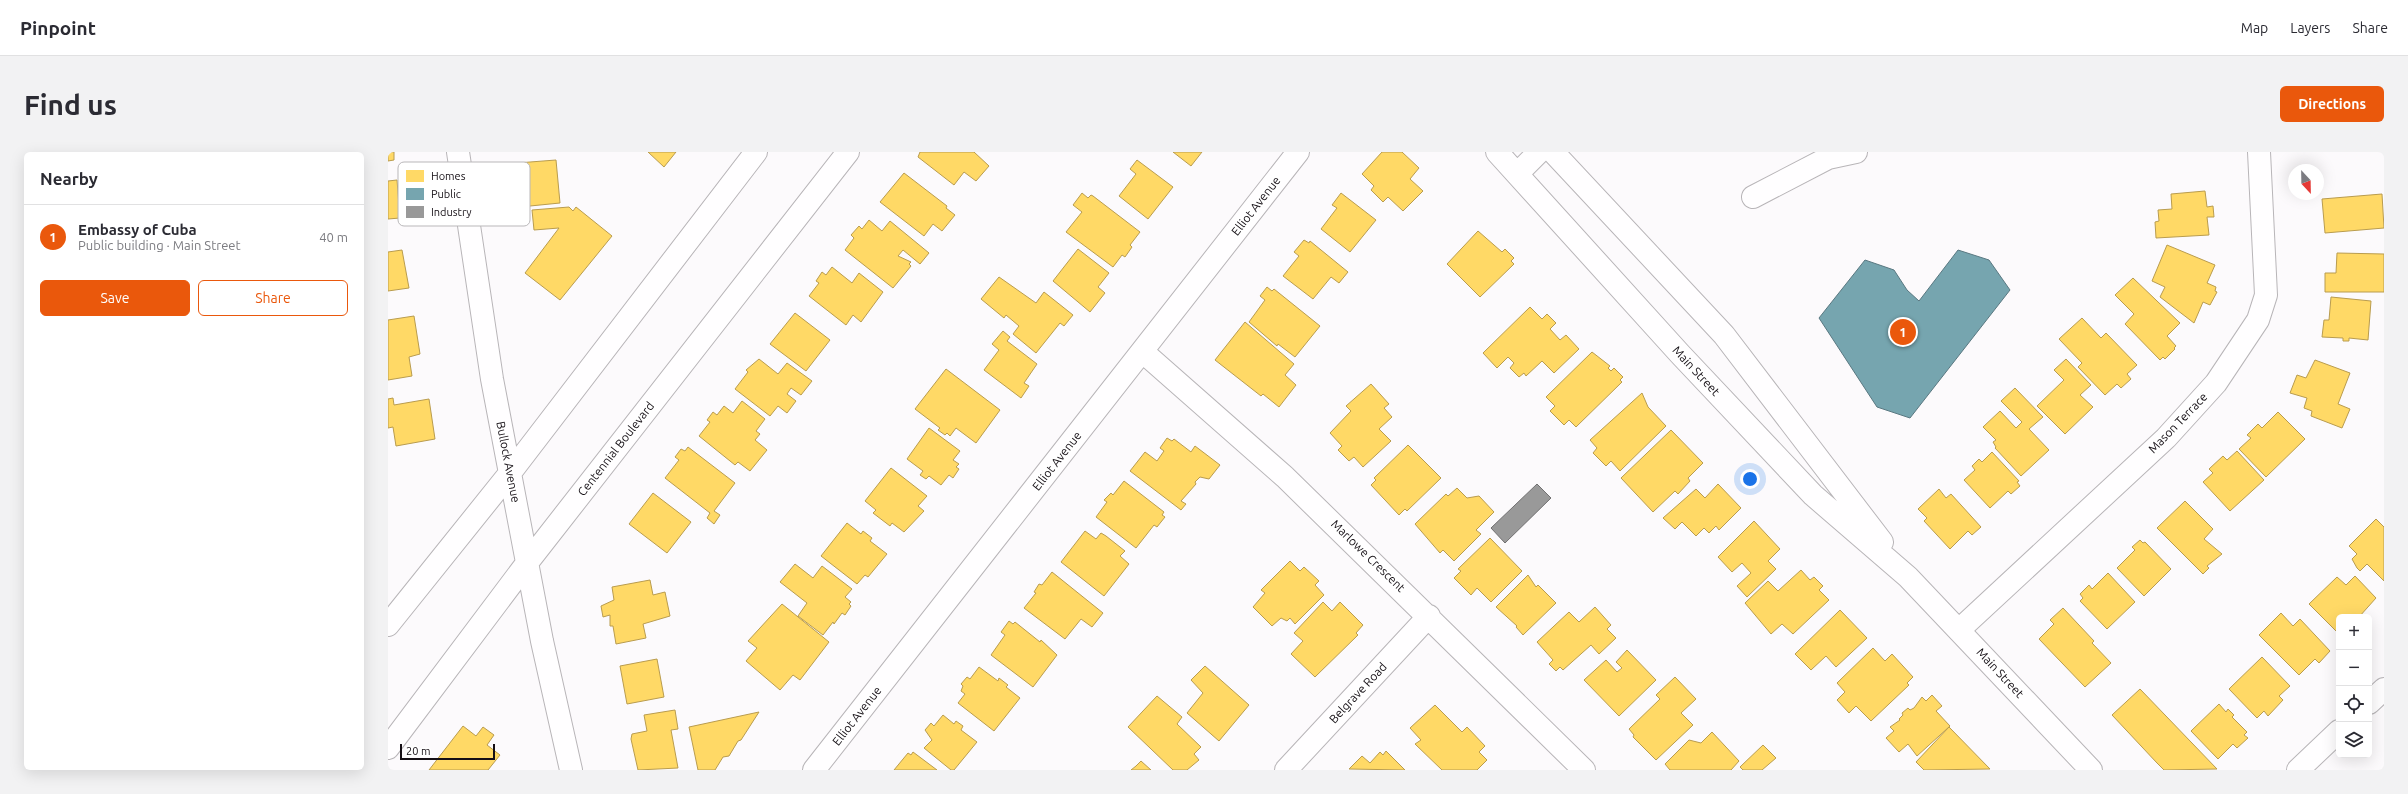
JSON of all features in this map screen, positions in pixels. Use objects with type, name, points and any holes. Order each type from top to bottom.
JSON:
[{"type":"street","name":"Bullock Avenue","points":[[458,152],[459,162]]},
{"type":"street","points":[[388,625],[510,473],[756,152]]},
{"type":"street","name":"Centennial Boulevard","points":[[388,748],[527,563],[848,152]]},
{"type":"street","name":"Elliot Avenue","points":[[814,770],[1143,352],[1298,152]]},
{"type":"street","name":"Main Street","points":[[1497,152],[1680,354],[1813,495],[1908,577],[2091,770]]},
{"type":"street","points":[[1517,174],[1539,152]]},
{"type":"street","name":"Main Street","points":[[1553,152],[1724,336],[1908,577]]},
{"type":"street","points":[[1753,197],[1828,158],[1856,152]]},
{"type":"street","name":"Mason Terrace","points":[[1959,630],[2166,438],[2216,383],[2258,320],[2266,295],[2259,152]]},
{"type":"street","name":"Bullock Avenue","points":[[469,226],[492,379],[542,641],[571,770]]},
{"type":"street","name":"Marlowe Crescent","points":[[1143,352],[1285,477],[1429,616],[1584,770]]},
{"type":"street","name":"Belgrave Road","points":[[1286,770],[1429,616]]},
{"type":"street","points":[[2372,700],[2384,689]]},
{"type":"street","points":[[2298,770],[2336,734]]},
{"type":"building: Homes","points":[[388,152],[394,152],[394,160],[388,161]]},
{"type":"building: Homes","points":[[648,152],[676,152],[664,167]]},
{"type":"building: Homes","points":[[920,152],[974,152],[989,166],[976,181],[964,172],[954,185],[918,157]]},
{"type":"building: Homes","points":[[1173,152],[1202,152],[1191,166]]},
{"type":"building: Homes","points":[[1382,152],[1402,152],[1419,168],[1410,179],[1423,191],[1403,211],[1388,197],[1383,202],[1371,190],[1374,186],[1362,174]]},
{"type":"building: Homes","points":[[556,160],[560,203],[530,206],[530,162]]},
{"type":"building: Homes","points":[[1137,160],[1173,187],[1148,219],[1119,196],[1136,174],[1130,169]]},
{"type":"building: Homes","points":[[904,173],[947,206],[946,208],[955,215],[942,231],[933,224],[924,236],[880,202]]},
{"type":"building: Homes","points":[[397,180],[398,218],[388,219],[388,181]]},
{"type":"building: Homes","points":[[2205,191],[2207,207],[2213,206],[2214,217],[2207,217],[2209,235],[2156,238],[2155,222],[2159,221],[2158,210],[2172,209],[2171,194]]},
{"type":"building: Homes","points":[[1082,193],[1088,198],[1091,195],[1093,196],[1140,232],[1130,245],[1132,247],[1125,257],[1122,255],[1113,267],[1066,232],[1082,212],[1073,205]]},
{"type":"building: Homes","points":[[1341,193],[1376,220],[1350,252],[1321,229],[1337,208],[1332,205]]},
{"type":"building: Homes","points":[[2382,194],[2384,228],[2325,233],[2322,200]]},
{"type":"building: Homes","points":[[569,207],[573,211],[576,207],[612,236],[560,300],[525,273],[559,228],[534,230],[532,210]]},
{"type":"building: Homes","points":[[869,220],[882,231],[890,221],[929,253],[920,264],[903,250],[898,256],[911,262],[909,264],[911,266],[893,288],[845,250],[854,238],[851,235],[859,226],[862,229]]},
{"type":"building: Homes","points":[[1478,231],[1502,252],[1505,249],[1514,258],[1511,261],[1514,264],[1480,297],[1447,264]]},
{"type":"building: Homes","points":[[1304,240],[1309,243],[1310,241],[1348,272],[1339,283],[1331,277],[1313,299],[1283,276],[1299,256],[1294,252]]},
{"type":"building: Homes","points":[[2167,245],[2215,265],[2207,283],[2216,287],[2215,291],[2217,292],[2210,305],[2203,302],[2194,323],[2160,297],[2165,287],[2152,281]]},
{"type":"building: Homes","points":[[1078,249],[1109,273],[1098,287],[1105,293],[1090,312],[1053,281]]},
{"type":"building: Homes","points":[[402,250],[409,288],[388,291],[388,252]]},
{"type":"building: Homes","points":[[2337,253],[2384,254],[2384,292],[2325,292],[2325,273],[2336,273]]},
{"type":"building: Homes","points":[[832,267],[852,283],[859,273],[883,292],[861,322],[853,315],[846,325],[809,296],[819,283],[816,281],[822,272],[826,275]]},
{"type":"building: Homes","points":[[999,277],[1036,303],[1044,292],[1073,315],[1064,326],[1060,323],[1036,353],[1013,334],[1019,326],[1006,315],[1004,318],[981,299]]},
{"type":"building: Homes","points":[[2133,278],[2180,323],[2167,336],[2176,346],[2165,359],[2163,357],[2160,360],[2125,324],[2134,314],[2115,295]]},
{"type":"building: Homes","points":[[1267,287],[1272,291],[1274,289],[1320,326],[1295,357],[1278,344],[1277,346],[1249,322],[1265,300],[1260,296]]},
{"type":"building: Homes","points":[[2331,297],[2371,301],[2368,340],[2349,338],[2349,341],[2343,341],[2343,338],[2322,337],[2324,320],[2329,320]]},
{"type":"building: Homes","points":[[1530,307],[1542,319],[1547,314],[1556,323],[1550,329],[1560,340],[1566,335],[1579,349],[1554,373],[1542,361],[1526,376],[1524,373],[1519,377],[1510,368],[1514,363],[1508,357],[1497,368],[1483,353]]},
{"type":"building: Homes","points":[[795,313],[830,340],[806,371],[770,344]]},
{"type":"building: Homes","points":[[414,316],[420,354],[409,357],[412,376],[388,380],[388,320]]},
{"type":"building: Homes","points":[[2082,318],[2101,338],[2106,333],[2137,365],[2127,374],[2131,379],[2121,388],[2117,384],[2105,395],[2078,367],[2082,363],[2059,339]]},
{"type":"building: Homes","points":[[1245,322],[1294,364],[1285,375],[1296,385],[1279,407],[1263,394],[1261,396],[1215,360]]},
{"type":"building: Homes","points":[[1003,331],[1010,337],[1007,341],[1037,364],[1024,383],[1029,386],[1021,398],[984,370],[999,350],[992,344]]},
{"type":"building: Homes","points":[[1592,352],[1610,366],[1608,368],[1611,371],[1614,368],[1623,377],[1620,380],[1622,382],[1576,427],[1569,420],[1564,425],[1550,411],[1555,406],[1546,397]]},
{"type":"building: Homes","points":[[759,359],[778,374],[787,363],[812,381],[801,395],[791,388],[787,394],[796,401],[787,413],[778,406],[770,416],[735,389],[748,372],[746,370]]},
{"type":"building: Homes","points":[[2066,359],[2091,385],[2080,395],[2093,407],[2065,434],[2037,406],[2064,380],[2054,370]]},
{"type":"building: Homes","points":[[2315,360],[2350,373],[2338,404],[2350,409],[2342,428],[2311,416],[2312,411],[2304,408],[2307,398],[2290,393],[2297,375],[2306,378]]},
{"type":"building: Homes","points":[[946,369],[1000,410],[976,443],[956,428],[950,436],[947,433],[945,435],[938,430],[940,428],[915,409]]},
{"type":"building: Homes","points":[[1371,384],[1389,404],[1384,408],[1392,417],[1379,429],[1391,441],[1363,467],[1354,457],[1349,461],[1338,450],[1342,446],[1330,433],[1351,411],[1346,406]]},
{"type":"building: Homes","points":[[2015,388],[2043,417],[2029,429],[2049,450],[2021,476],[1995,448],[1996,447],[1993,442],[1996,440],[1983,427],[2000,411],[2016,428],[2022,422],[2001,401]]},
{"type":"building: Homes","points":[[1642,393],[1648,407],[1666,426],[1620,471],[1611,461],[1606,466],[1593,453],[1597,448],[1590,440]]},
{"type":"building: Homes","points":[[393,398],[394,405],[429,399],[435,439],[396,446],[393,427],[388,428],[388,399]]},
{"type":"building: Homes","points":[[742,401],[765,419],[756,431],[760,434],[755,440],[767,450],[750,471],[738,462],[735,465],[699,436],[710,422],[707,420],[713,412],[717,415],[724,406],[733,413]]},
{"type":"building: Homes","points":[[2278,412],[2305,439],[2266,477],[2239,449],[2251,438],[2247,435],[2258,424],[2262,428]]},
{"type":"building: Homes","points":[[929,428],[960,451],[953,460],[959,464],[956,467],[959,469],[953,478],[949,475],[941,485],[929,476],[926,479],[920,475],[923,471],[907,459]]},
{"type":"building: Homes","points":[[1671,430],[1703,463],[1688,478],[1690,481],[1678,494],[1675,491],[1653,512],[1621,478]]},
{"type":"building: Homes","points":[[1167,438],[1172,441],[1174,439],[1191,452],[1195,446],[1220,465],[1209,479],[1200,477],[1195,482],[1196,484],[1181,501],[1186,504],[1181,510],[1130,471],[1145,452],[1157,461],[1164,451],[1160,448]]},
{"type":"building: Homes","points":[[1408,445],[1441,478],[1407,511],[1405,509],[1399,515],[1371,485],[1376,480],[1374,478]]},
{"type":"building: Homes","points":[[688,447],[735,483],[714,511],[720,515],[714,524],[707,518],[710,513],[665,478],[679,460],[675,457],[681,449],[685,451]]},
{"type":"building: Homes","points":[[2237,451],[2264,480],[2230,511],[2203,482],[2213,473],[2209,469],[2223,456],[2227,460]]},
{"type":"building: Homes","points":[[1992,452],[2019,481],[2017,482],[2020,486],[2011,494],[2008,491],[1990,508],[1964,480],[1975,470],[1972,466],[1979,459],[1982,462]]},
{"type":"building: Homes","points":[[891,468],[927,496],[918,506],[924,511],[904,532],[892,523],[890,526],[873,513],[876,510],[865,501]]},
{"type":"building: Homes","points":[[1124,481],[1164,512],[1162,515],[1165,517],[1157,527],[1154,525],[1136,548],[1096,517],[1107,502],[1104,500],[1111,493],[1113,495]]},
{"type":"building: Homes","points":[[1718,484],[1741,508],[1719,530],[1716,526],[1709,533],[1704,528],[1696,536],[1682,522],[1675,529],[1663,518],[1696,489],[1705,498]]},
{"type":"building: Homes","points":[[1457,488],[1467,498],[1479,496],[1494,512],[1476,530],[1481,534],[1454,561],[1443,550],[1440,553],[1415,524],[1446,494],[1448,496]]},
{"type":"building: Homes","points":[[1939,489],[1946,498],[1951,494],[1981,527],[1972,535],[1968,531],[1950,549],[1924,521],[1927,518],[1918,509]]},
{"type":"building: Homes","points":[[653,493],[691,522],[667,553],[629,524]]},
{"type":"building: Homes","points":[[2185,501],[2213,529],[2204,539],[2222,554],[2207,566],[2209,568],[2203,574],[2157,528]]},
{"type":"building: Homes","points":[[2376,519],[2384,527],[2384,581],[2367,564],[2360,571],[2357,568],[2352,559],[2357,554],[2349,546]]},
{"type":"building: Homes","points":[[1754,521],[1780,549],[1768,561],[1776,569],[1747,597],[1737,586],[1751,573],[1742,563],[1732,572],[1718,557]]},
{"type":"building: Homes","points":[[847,523],[861,534],[863,531],[872,538],[870,541],[887,554],[868,577],[865,575],[857,584],[821,556]]},
{"type":"building: Homes","points":[[1085,531],[1096,539],[1101,533],[1106,536],[1125,551],[1120,556],[1129,564],[1104,596],[1061,562]]},
{"type":"building: Homes","points":[[1490,538],[1522,571],[1491,602],[1477,588],[1471,595],[1454,578],[1461,571],[1458,569]]},
{"type":"building: Homes","points":[[2140,540],[2143,543],[2145,542],[2171,569],[2144,596],[2117,568],[2135,550],[2132,547]]},
{"type":"building: Homes","points":[[1290,561],[1300,571],[1304,567],[1319,581],[1315,585],[1324,595],[1295,624],[1290,618],[1287,621],[1281,618],[1272,626],[1253,607],[1265,593],[1261,590]]},
{"type":"building: Homes","points":[[795,564],[813,578],[822,566],[852,589],[845,597],[851,602],[849,604],[851,606],[845,615],[842,613],[823,635],[798,616],[807,603],[780,582]]},
{"type":"building: Homes","points":[[1801,570],[1810,580],[1814,577],[1823,586],[1819,590],[1829,600],[1793,634],[1782,624],[1771,634],[1745,603],[1768,581],[1778,591]]},
{"type":"building: Homes","points":[[1052,572],[1103,613],[1092,627],[1081,619],[1065,639],[1024,608],[1036,593],[1034,592],[1039,584],[1042,585]]},
{"type":"building: Homes","points":[[2108,573],[2135,602],[2107,629],[2080,601],[2083,598],[2080,594],[2089,585],[2092,589]]},
{"type":"building: Homes","points":[[1528,575],[1536,587],[1538,585],[1556,603],[1523,635],[1516,627],[1517,626],[1496,607]]},
{"type":"building: Homes","points":[[2355,576],[2376,598],[2362,614],[2336,614],[2336,631],[2309,604],[2337,577],[2346,585]]},
{"type":"building: Homes","points":[[650,580],[653,595],[665,592],[670,616],[643,624],[646,638],[616,644],[613,626],[610,626],[610,615],[603,617],[601,606],[614,600],[612,587]]},
{"type":"building: Homes","points":[[1323,602],[1332,611],[1340,602],[1363,625],[1356,633],[1358,635],[1315,677],[1291,654],[1303,641],[1294,633]]},
{"type":"building: Homes","points":[[782,604],[829,642],[800,680],[793,675],[780,690],[746,661],[757,648],[748,641]]},
{"type":"building: Homes","points":[[1595,607],[1611,625],[1607,629],[1616,638],[1599,654],[1591,645],[1563,670],[1560,667],[1556,671],[1549,664],[1553,660],[1537,642],[1569,612],[1579,622]]},
{"type":"building: Homes","points":[[2063,608],[2094,641],[2092,643],[2111,663],[2085,687],[2039,639],[2054,624],[2050,620]]},
{"type":"building: Homes","points":[[1840,610],[1867,638],[1836,667],[1826,656],[1811,670],[1795,654]]},
{"type":"building: Homes","points":[[2281,613],[2293,626],[2300,619],[2330,651],[2319,663],[2315,659],[2299,675],[2259,635]]},
{"type":"building: Homes","points":[[1009,621],[1013,624],[1015,622],[1040,642],[1041,640],[1057,655],[1033,687],[991,655],[1005,635],[1001,632]]},
{"type":"building: Homes","points":[[1873,648],[1885,661],[1892,654],[1913,677],[1907,683],[1909,685],[1871,721],[1856,706],[1849,713],[1837,700],[1845,692],[1837,683]]},
{"type":"building: Homes","points":[[1627,650],[1656,680],[1619,716],[1584,680],[1606,660],[1617,672],[1622,668],[1616,662]]},
{"type":"building: Homes","points":[[2262,657],[2290,686],[2279,696],[2283,700],[2268,716],[2264,711],[2257,718],[2229,689]]},
{"type":"building: Homes","points":[[657,659],[664,697],[627,704],[620,666]]},
{"type":"building: Homes","points":[[1205,666],[1249,705],[1219,741],[1187,713],[1203,693],[1191,680]]},
{"type":"building: Homes","points":[[979,667],[998,681],[999,678],[1008,685],[1006,687],[1020,698],[994,731],[958,703],[965,694],[961,691],[963,686],[961,684],[967,677],[970,679]]},
{"type":"building: Homes","points":[[1675,677],[1696,699],[1681,713],[1693,725],[1656,760],[1633,737],[1634,735],[1629,729],[1660,699],[1656,695]]},
{"type":"building: Homes","points":[[2140,689],[2217,769],[2164,770],[2157,763],[2112,715]]},
{"type":"building: Homes","points":[[1932,695],[1942,706],[1936,711],[1950,726],[1917,756],[1908,744],[1899,752],[1886,738],[1894,731],[1890,727],[1900,720],[1899,719],[1903,715],[1902,713],[1908,708],[1910,710],[1914,708],[1922,697],[1926,701]]},
{"type":"building: Homes","points":[[1157,696],[1182,717],[1177,724],[1201,747],[1194,754],[1199,760],[1187,770],[1173,770],[1128,727]]},
{"type":"building: Homes","points":[[2219,704],[2226,712],[2228,709],[2234,715],[2232,717],[2247,732],[2244,735],[2248,738],[2237,748],[2233,744],[2218,759],[2191,731]]},
{"type":"building: Homes","points":[[1435,705],[1462,732],[1467,727],[1485,746],[1479,752],[1487,760],[1477,770],[1442,770],[1415,744],[1421,740],[1410,728]]},
{"type":"building: Homes","points":[[675,710],[678,729],[671,730],[678,768],[638,770],[631,739],[632,734],[647,731],[644,715]]},
{"type":"building: Homes","points":[[759,712],[729,756],[723,757],[715,770],[698,770],[689,727]]},
{"type":"building: Homes","points":[[943,715],[954,724],[956,721],[963,726],[961,730],[977,742],[954,770],[951,770],[924,748],[932,740],[925,730],[931,723],[934,726]]},
{"type":"building: Homes","points":[[463,726],[476,736],[483,727],[494,735],[487,745],[500,755],[488,770],[429,770]]},
{"type":"building: Homes","points":[[1949,727],[1990,769],[1924,770],[1916,762]]},
{"type":"building: Homes","points":[[1712,732],[1739,761],[1731,770],[1670,770],[1665,764],[1689,740],[1701,743]]},
{"type":"building: Homes","points":[[1763,745],[1776,758],[1762,770],[1743,770],[1740,767]]},
{"type":"building: Homes","points":[[1386,751],[1405,770],[1349,769],[1362,756],[1370,763],[1380,752],[1383,755]]},
{"type":"building: Homes","points":[[913,752],[937,770],[894,770],[908,753],[911,755]]},
{"type":"building: Homes","points":[[1141,761],[1151,770],[1131,770],[1136,766]]},
{"type":"building: Public","points":[[1958,250],[1989,260],[2010,290],[1910,418],[1877,407],[1819,318],[1865,260],[1894,270],[1907,290],[1919,301]]},
{"type":"building: Industry","points":[[1537,484],[1551,498],[1505,543],[1491,528]]},
{"type":"place","name":"Embassy of Cuba","points":[[1903,332]]}]
